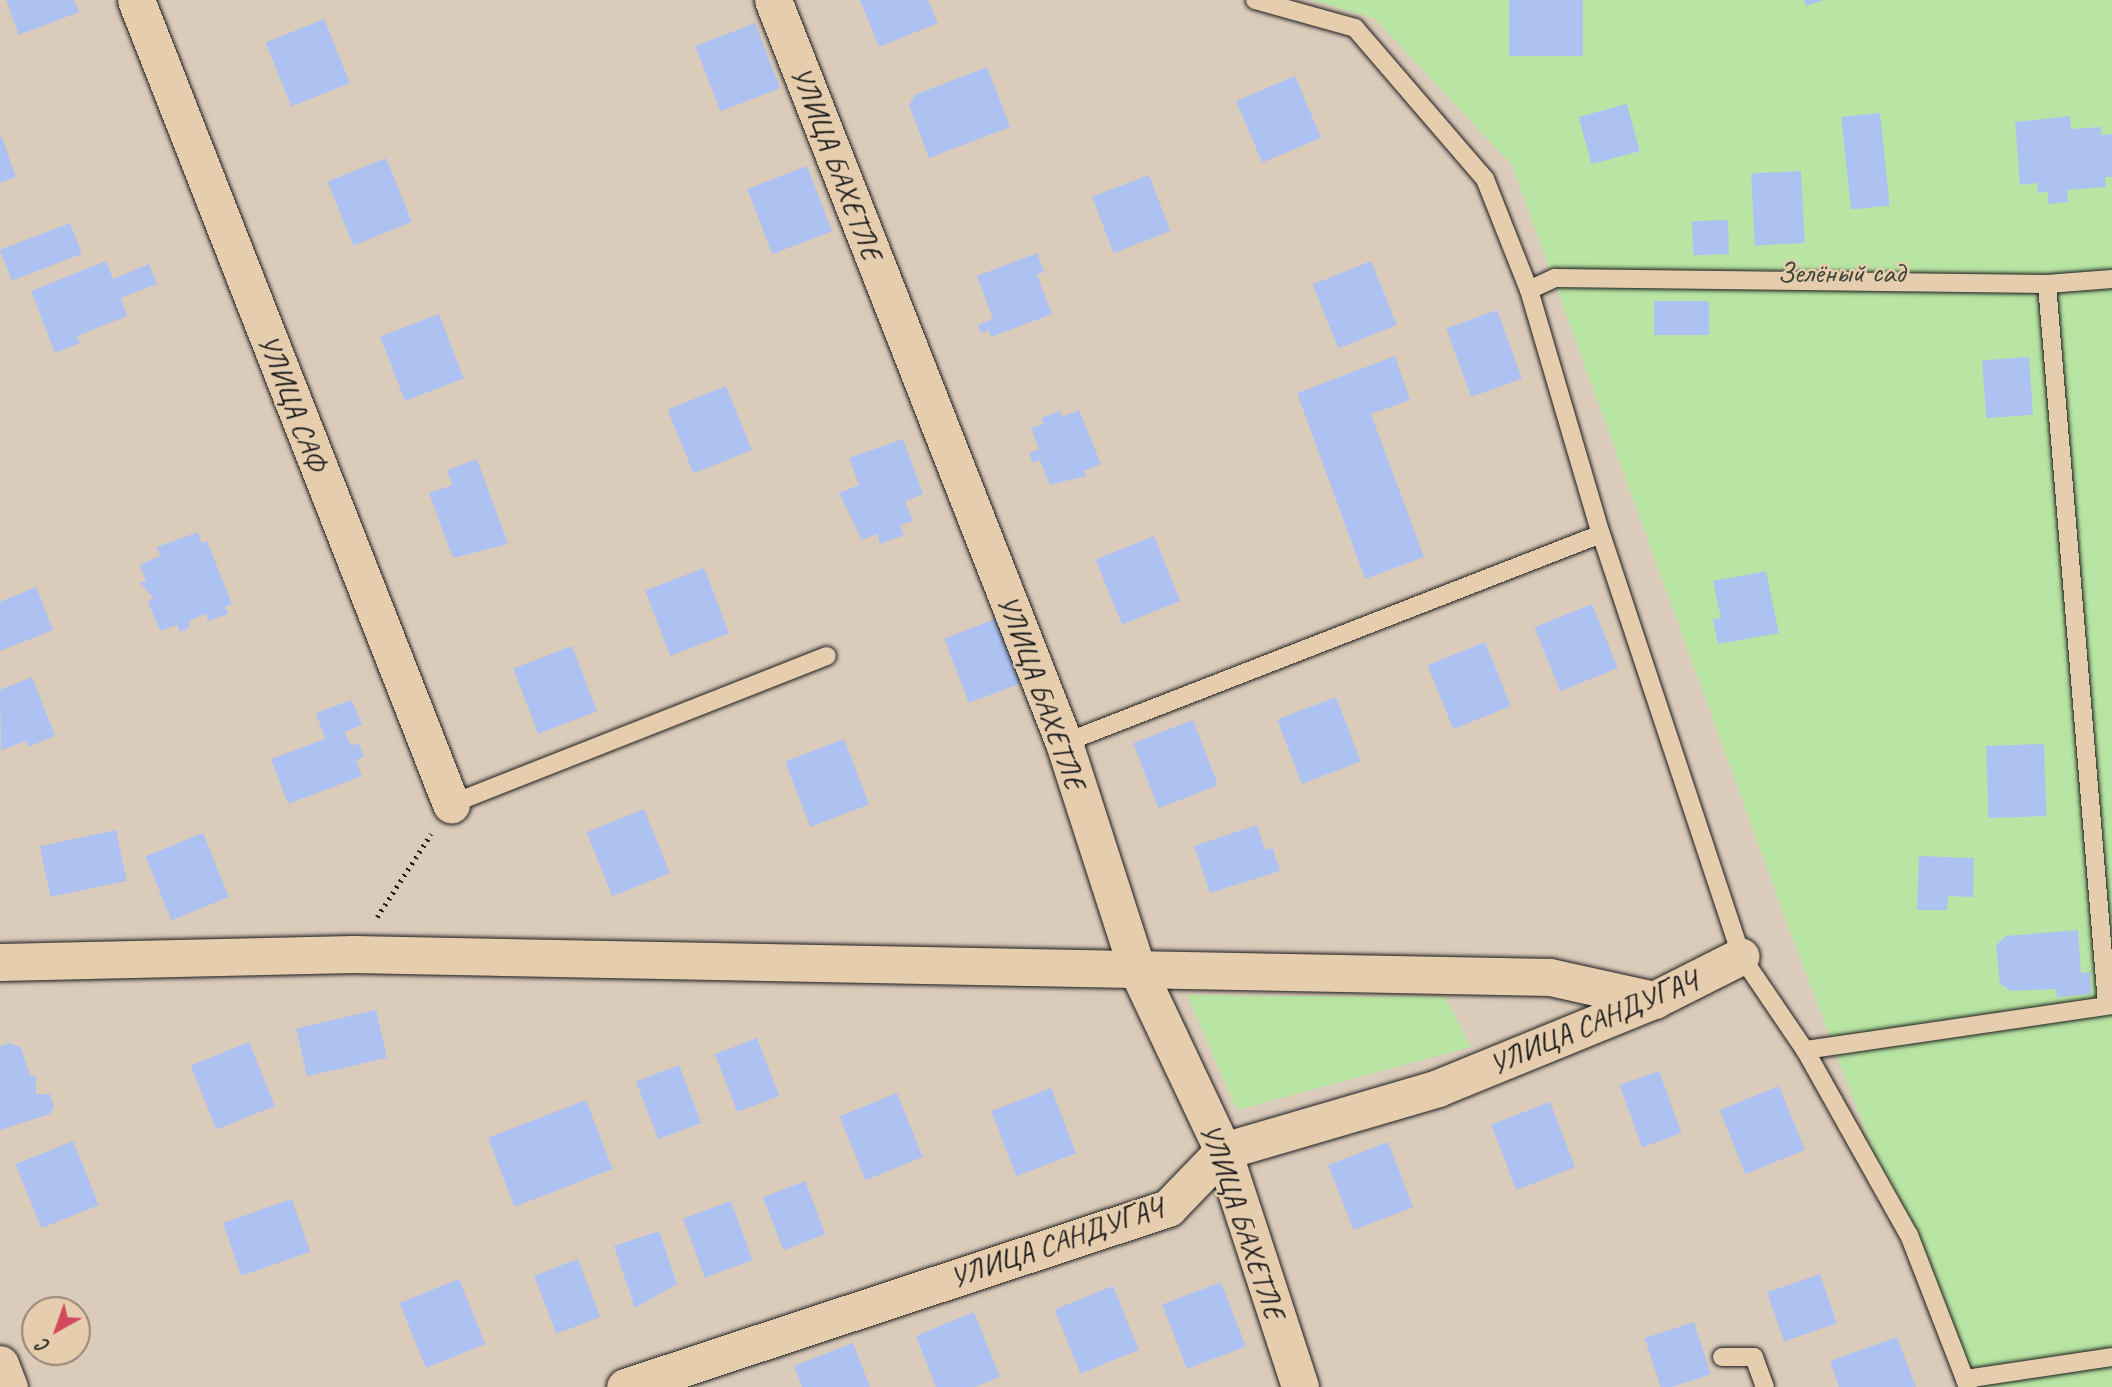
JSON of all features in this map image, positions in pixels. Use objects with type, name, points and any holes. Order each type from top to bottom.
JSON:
[{"type":"street","name":"УЛИЦА САФ","points":[[136,0],[451,804]]},
{"type":"street","name":"УЛИЦА БАХЕТЛЕ","points":[[773,0],[1064,743],[1137,969],[1223,1151],[1300,1387]]},
{"type":"street","points":[[0,962],[353,954],[1550,977],[1654,1000]]},
{"type":"street","name":"УЛИЦА САНДУГАЧ","points":[[625,1387],[1168,1208],[1223,1151],[1438,1088],[1654,1000],[1741,956]]},
{"type":"street","points":[[0,1364],[9,1387]]},
{"type":"lane","points":[[1255,0],[1355,28],[1485,179],[1529,290],[1601,534],[1741,956],[1805,1049],[1909,1235],[1966,1383],[2112,1357]]},
{"type":"lane","points":[[1313,16],[1324,0]]},
{"type":"lane","points":[[1529,290],[1555,278],[2047,284],[2112,279]]},
{"type":"lane","points":[[1805,1049],[2110,1004],[2047,284]]},
{"type":"lane","points":[[1064,743],[1601,534]]},
{"type":"lane","points":[[451,804],[827,656]]},
{"type":"lane","points":[[1722,1357],[1754,1357],[1765,1387]]},
{"type":"path","points":[[353,954],[451,804]]},
{"type":"green space","name":"Зелёный сад","points":[[1311,0],[2112,0],[2112,1387],[1962,1387],[1785,918],[1512,165],[1374,18]]},
{"type":"green space","points":[[1187,995],[1445,997],[1471,1047],[1237,1110]]},
{"type":"building","points":[[6,0],[74,0],[79,12],[19,35]]},
{"type":"building","points":[[860,0],[928,0],[938,23],[879,47]]},
{"type":"building","points":[[1509,0],[1583,0],[1583,56],[1509,56]]},
{"type":"building","points":[[1804,0],[1824,0],[1806,6]]},
{"type":"building","points":[[324,19],[350,83],[291,107],[266,43]]},
{"type":"building","points":[[755,23],[780,88],[720,111],[695,46]]},
{"type":"building","points":[[987,67],[1010,127],[929,158],[909,105],[915,95]]},
{"type":"building","points":[[1295,76],[1321,138],[1262,163],[1236,101]]},
{"type":"building","points":[[1627,104],[1640,151],[1591,164],[1579,117]]},
{"type":"building","points":[[1880,113],[1890,205],[1851,210],[1841,117]]},
{"type":"building","points":[[2070,116],[2071,129],[2101,127],[2101,135],[2112,134],[2112,177],[2105,177],[2106,187],[2067,190],[2068,202],[2048,204],[2048,192],[2038,193],[2037,183],[2020,185],[2015,122]]},
{"type":"building","points":[[2,137],[16,177],[0,183],[0,138]]},
{"type":"building","points":[[386,158],[412,222],[353,246],[328,182]]},
{"type":"building","points":[[807,166],[832,231],[772,254],[747,189]]},
{"type":"building","points":[[1801,171],[1805,243],[1755,246],[1751,174]]},
{"type":"building","points":[[1149,175],[1171,231],[1114,253],[1092,197]]},
{"type":"building","points":[[1728,220],[1729,254],[1693,255],[1692,221]]},
{"type":"building","points":[[70,223],[82,254],[12,281],[0,250]]},
{"type":"building","points":[[1037,253],[1044,272],[1037,275],[1052,314],[991,337],[989,330],[981,333],[978,325],[993,319],[977,276]]},
{"type":"building","points":[[106,261],[113,279],[149,264],[157,284],[121,298],[127,316],[77,336],[80,343],[55,353],[31,291]]},
{"type":"building","points":[[1371,261],[1397,325],[1338,349],[1313,285]]},
{"type":"building","points":[[1654,301],[1709,301],[1709,335],[1654,335]]},
{"type":"building","points":[[1497,310],[1522,379],[1471,397],[1446,328]]},
{"type":"building","points":[[439,314],[464,378],[405,401],[380,337]]},
{"type":"building","points":[[1395,356],[1410,400],[1371,414],[1424,557],[1365,579],[1297,393]]},
{"type":"building","points":[[2029,357],[2033,415],[1986,418],[1982,360]]},
{"type":"building","points":[[726,386],[752,450],[693,474],[668,410]]},
{"type":"building","points":[[1079,410],[1101,464],[1084,471],[1086,476],[1050,485],[1040,460],[1033,463],[1029,453],[1039,449],[1031,428],[1043,424],[1041,418],[1060,411],[1062,417]]},
{"type":"building","points":[[903,439],[923,494],[905,501],[913,521],[900,525],[904,535],[880,544],[877,534],[862,540],[839,493],[859,485],[849,458]]},
{"type":"building","points":[[477,459],[508,544],[453,558],[429,493],[452,485],[447,470]]},
{"type":"building","points":[[198,532],[202,543],[207,541],[232,604],[225,607],[228,614],[208,621],[206,614],[189,621],[190,627],[180,632],[177,625],[160,631],[148,601],[154,598],[140,583],[146,581],[140,565],[160,556],[157,547]]},
{"type":"building","points":[[1154,536],[1180,601],[1122,625],[1096,560]]},
{"type":"building","points":[[704,568],[729,633],[670,656],[645,591]]},
{"type":"building","points":[[1766,571],[1779,633],[1718,644],[1713,619],[1721,618],[1713,581]]},
{"type":"building","points":[[36,587],[53,630],[0,651],[0,602]]},
{"type":"building","points":[[1592,604],[1618,668],[1560,691],[1535,627]]},
{"type":"building","points":[[1003,616],[1028,680],[969,703],[944,639]]},
{"type":"building","points":[[1485,642],[1511,706],[1453,729],[1428,665]]},
{"type":"building","points":[[572,646],[597,711],[538,734],[513,669]]},
{"type":"building","points":[[32,677],[55,736],[28,747],[26,741],[1,750],[0,690]]},
{"type":"building","points":[[1336,697],[1361,761],[1302,784],[1277,720]]},
{"type":"building","points":[[352,700],[362,725],[345,732],[351,746],[359,743],[364,757],[356,760],[362,776],[288,804],[271,759],[325,739],[316,713]]},
{"type":"building","points":[[1193,720],[1218,785],[1158,808],[1133,743]]},
{"type":"building","points":[[844,739],[869,804],[810,827],[785,762]]},
{"type":"building","points":[[2044,744],[2047,816],[1989,818],[1986,746]]},
{"type":"building","points":[[644,809],[670,873],[612,896],[587,832]]},
{"type":"building","points":[[1257,825],[1265,850],[1272,847],[1280,871],[1210,893],[1194,846]]},
{"type":"building","points":[[116,830],[127,881],[51,897],[40,846]]},
{"type":"building","points":[[203,833],[229,897],[171,920],[146,856]]},
{"type":"building","points":[[1919,856],[1974,858],[1973,897],[1948,896],[1947,910],[1917,910]]},
{"type":"building","points":[[2078,930],[2081,973],[2090,972],[2091,994],[2057,997],[2056,989],[2011,991],[2000,984],[1996,945],[2006,936]]},
{"type":"building","points":[[376,1010],[387,1058],[307,1076],[296,1028]]},
{"type":"building","points":[[757,1038],[779,1096],[737,1112],[715,1054]]},
{"type":"building","points":[[249,1042],[275,1106],[216,1130],[191,1066]]},
{"type":"building","points":[[11,1043],[21,1048],[30,1075],[36,1076],[36,1094],[50,1094],[54,1107],[50,1114],[0,1130],[0,1046]]},
{"type":"building","points":[[679,1065],[701,1123],[658,1139],[636,1081]]},
{"type":"building","points":[[1659,1071],[1682,1133],[1642,1147],[1620,1085]]},
{"type":"building","points":[[1779,1086],[1805,1150],[1746,1174],[1720,1110]]},
{"type":"building","points":[[1051,1088],[1076,1153],[1016,1176],[991,1111]]},
{"type":"building","points":[[897,1093],[923,1157],[865,1180],[840,1116]]},
{"type":"building","points":[[586,1100],[613,1169],[514,1207],[488,1138]]},
{"type":"building","points":[[1550,1102],[1575,1167],[1516,1190],[1491,1125]]},
{"type":"building","points":[[73,1141],[99,1205],[41,1228],[16,1164]]},
{"type":"building","points":[[1388,1142],[1413,1207],[1353,1230],[1328,1165]]},
{"type":"building","points":[[805,1181],[825,1234],[783,1250],[763,1197]]},
{"type":"building","points":[[292,1199],[310,1252],[241,1276],[223,1223]]},
{"type":"building","points":[[731,1201],[753,1260],[705,1278],[683,1218]]},
{"type":"building","points":[[659,1231],[677,1284],[635,1308],[614,1246]]},
{"type":"building","points":[[578,1259],[600,1317],[556,1334],[534,1276]]},
{"type":"building","points":[[1820,1274],[1837,1323],[1784,1341],[1767,1292]]},
{"type":"building","points":[[459,1279],[485,1344],[426,1368],[400,1303]]},
{"type":"building","points":[[1221,1282],[1246,1346],[1187,1369],[1162,1305]]},
{"type":"building","points":[[1113,1286],[1139,1350],[1080,1374],[1055,1310]]},
{"type":"building","points":[[974,1312],[1000,1377],[974,1387],[936,1387],[916,1336]]},
{"type":"building","points":[[1694,1322],[1711,1374],[1672,1387],[1660,1387],[1645,1338]]},
{"type":"building","points":[[1897,1337],[1916,1387],[1839,1387],[1830,1361]]},
{"type":"building","points":[[853,1343],[870,1387],[802,1387],[794,1366]]}]
